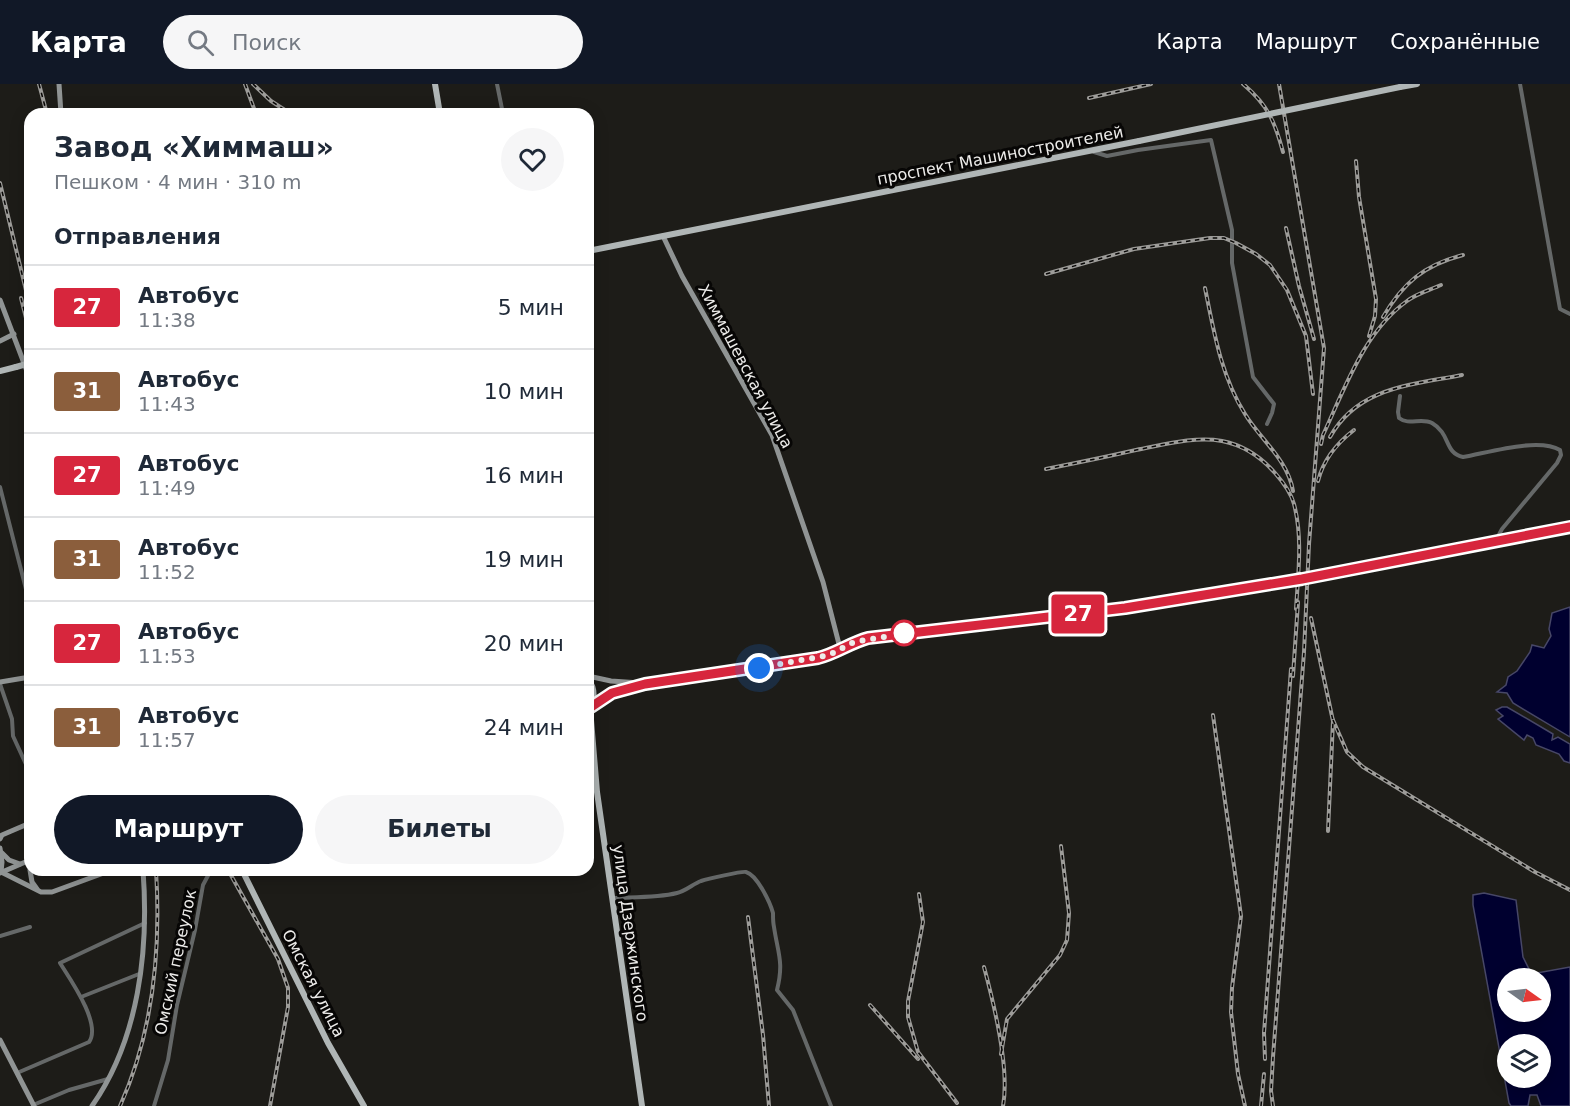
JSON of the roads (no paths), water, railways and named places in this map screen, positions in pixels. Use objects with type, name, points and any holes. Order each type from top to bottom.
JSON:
[{"type":"main road","points":[[59,84],[61,108]]},
{"type":"main road","points":[[435,84],[439,108]]},
{"type":"main road","name":"проспект Машиностроителей","points":[[594,250],[1417,84]]},
{"type":"main road","name":"Химмашевская улица","points":[[663,236],[682,276],[772,435],[823,582],[840,648]]},
{"type":"main road","points":[[0,300],[24,361]]},
{"type":"main road","points":[[0,341],[14,334]]},
{"type":"main road","points":[[0,370],[24,364]]},
{"type":"main road","points":[[594,706],[612,693],[645,684],[818,658],[854,642],[881,636],[1115,609],[1313,578],[1570,527]]},
{"type":"main road","points":[[0,683],[24,678]]},
{"type":"main road","points":[[594,678],[645,684]]},
{"type":"main road","name":"улица Дзержинского","points":[[594,764],[642,1106]]},
{"type":"main road","points":[[0,839],[3,835],[24,826]]},
{"type":"main road","points":[[1,850],[9,860],[20,864]]},
{"type":"main road","points":[[1,850],[1,873]]},
{"type":"main road","points":[[1,873],[24,862]]},
{"type":"main road","points":[[1,873],[41,892],[52,892],[96,876]]},
{"type":"main road","points":[[31,876],[38,890]]},
{"type":"main road","points":[[92,1106],[108,1079],[126,1038],[139,974],[145,923],[143,876]]},
{"type":"main road","name":"Омская улица","points":[[245,876],[328,1042],[364,1106]]},
{"type":"main road","points":[[0,1040],[34,1106]]},
{"type":"street","points":[[497,84],[502,108]]},
{"type":"street","points":[[1520,84],[1560,309],[1570,314]]},
{"type":"street","points":[[1092,151],[1107,156],[1211,140],[1232,230],[1232,263],[1252,377],[1274,404],[1267,424]]},
{"type":"street","points":[[1400,396],[1398,412],[1400,418],[1407,422],[1423,420],[1434,425],[1444,433],[1451,451],[1456,456],[1463,457],[1530,445],[1553,446],[1560,450],[1561,455],[1557,463],[1493,542]]},
{"type":"street","points":[[0,486],[24,581]]},
{"type":"street","points":[[0,683],[12,719],[13,736],[24,760]]},
{"type":"street","points":[[613,898],[675,894],[687,890],[699,881],[729,876],[736,872],[745,872],[754,876],[772,913],[782,971],[777,990],[793,1010],[831,1106]]},
{"type":"street","name":"Омский переулок","points":[[154,1106],[168,1060],[177,1005],[203,885],[208,876]]},
{"type":"street","points":[[17,1073],[89,1042],[93,1031],[81,997],[60,963],[145,923]]},
{"type":"street","points":[[0,936],[30,927]]},
{"type":"street","points":[[81,997],[139,974]]},
{"type":"street","points":[[34,1106],[69,1090],[108,1079]]},
{"type":"railway","points":[[39,84],[45,108]]},
{"type":"railway","points":[[245,84],[254,108]]},
{"type":"railway","points":[[253,84],[282,108]]},
{"type":"railway","points":[[1089,98],[1151,84]]},
{"type":"railway","points":[[1243,84],[1265,107],[1277,132],[1283,152]]},
{"type":"railway","points":[[1273,1106],[1271,1091],[1273,1057],[1304,652],[1309,544],[1324,348],[1279,84]]},
{"type":"railway","points":[[1356,161],[1359,197],[1376,299],[1375,316],[1369,336]]},
{"type":"railway","points":[[0,183],[24,282]]},
{"type":"railway","points":[[1286,228],[1314,339]]},
{"type":"railway","points":[[1046,274],[1134,249],[1210,238],[1224,238],[1236,243],[1270,265],[1287,290],[1306,336],[1313,394]]},
{"type":"railway","points":[[1383,317],[1398,294],[1416,277],[1437,264],[1463,255]]},
{"type":"railway","points":[[1321,444],[1348,380],[1379,328],[1407,301],[1441,285]]},
{"type":"railway","points":[[1205,288],[1219,353],[1230,384],[1245,414],[1286,469],[1293,491]]},
{"type":"railway","points":[[21,298],[24,310]]},
{"type":"railway","points":[[1330,437],[1342,420],[1371,398],[1405,386],[1462,375]]},
{"type":"railway","points":[[1318,481],[1323,466],[1332,453],[1354,430]]},
{"type":"railway","points":[[1046,469],[1190,440],[1222,441],[1244,449],[1258,457],[1275,473],[1294,504],[1299,543],[1296,609]]},
{"type":"railway","points":[[1293,676],[1298,602]]},
{"type":"railway","points":[[1311,618],[1333,721],[1328,831]]},
{"type":"railway","points":[[1265,1059],[1264,1033],[1291,669]]},
{"type":"railway","points":[[1213,715],[1241,916],[1231,1012],[1238,1074],[1245,1106]]},
{"type":"railway","points":[[1333,720],[1347,752],[1363,767],[1535,872],[1570,890]]},
{"type":"railway","points":[[1001,1054],[1007,1019],[1060,955],[1067,940],[1069,913],[1061,846]]},
{"type":"railway","points":[[120,1106],[140,1049],[152,990],[156,960],[156,876]]},
{"type":"railway","points":[[231,876],[278,959],[288,988],[288,1007],[270,1106]]},
{"type":"railway","points":[[919,894],[923,922],[908,1001],[908,1017],[918,1052],[957,1103]]},
{"type":"railway","points":[[748,917],[763,1035],[769,1106]]},
{"type":"railway","points":[[984,967],[1003,1056],[1005,1091],[1003,1106]]},
{"type":"railway","points":[[870,1005],[918,1059]]},
{"type":"railway","points":[[1261,1106],[1264,1074]]}]
